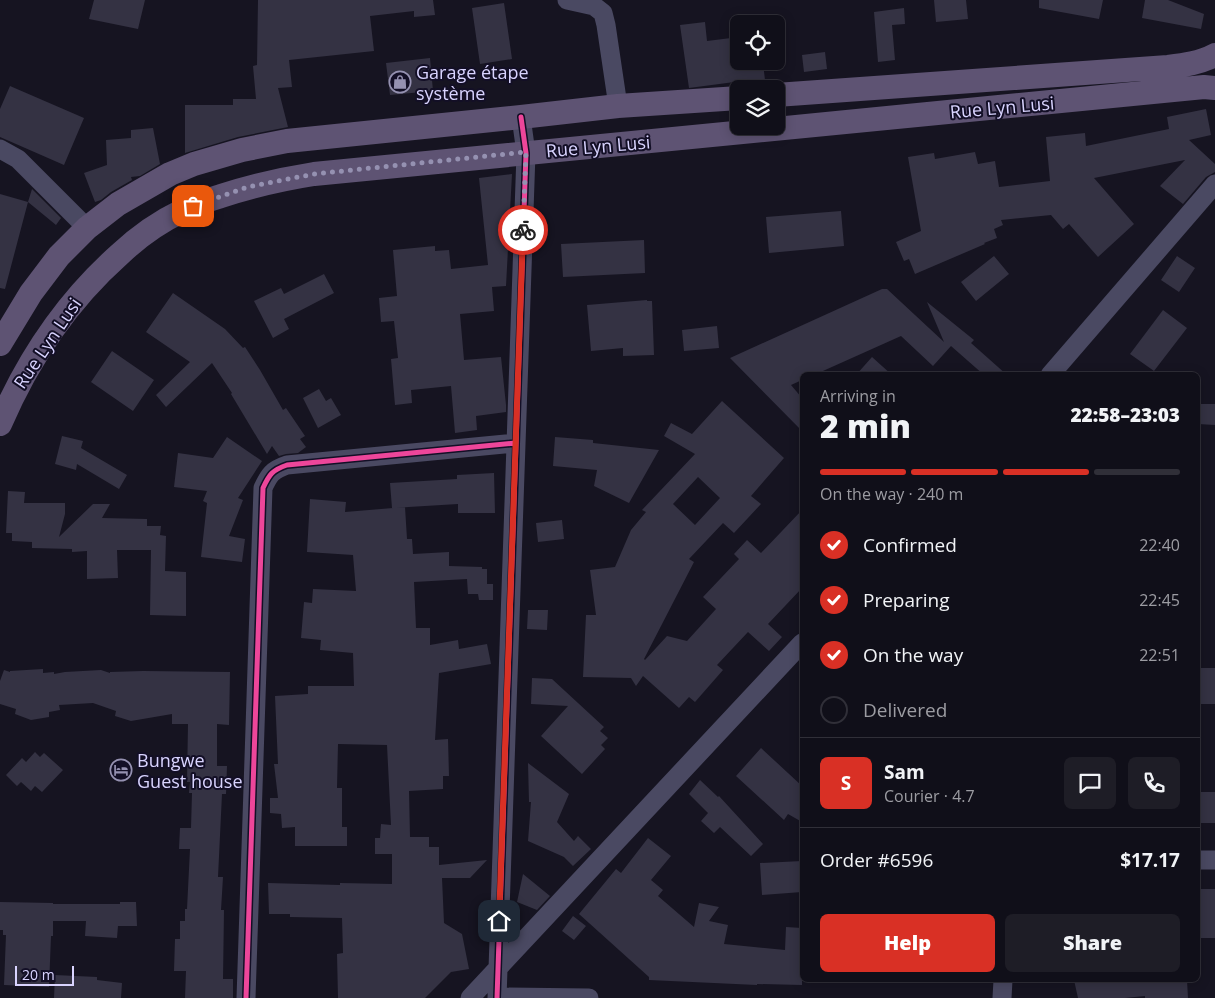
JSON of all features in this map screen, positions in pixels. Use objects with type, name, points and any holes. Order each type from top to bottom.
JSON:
[{"type":"main road","name":"Rue Lyn Lusi","points":[[785,94],[1168,67],[1201,62],[1215,55]]},
{"type":"main road","name":"Rue Lyn Lusi","points":[[0,424],[13,394],[39,348],[85,288],[109,264],[134,242],[182,210],[248,187],[300,176],[526,152],[1215,88]]},
{"type":"main road","name":"Rue Lyn Lusi","points":[[0,344],[31,293],[59,256],[86,228],[118,204],[170,174],[194,164],[242,150],[288,141],[618,106],[730,99]]},
{"type":"street","points":[[567,0],[594,6],[603,13],[618,106]]},
{"type":"street","points":[[521,117],[526,152],[497,997],[589,998]]},
{"type":"street","points":[[0,149],[18,159],[86,228]]},
{"type":"street","points":[[1053,372],[1215,184]]},
{"type":"street","points":[[246,998],[263,488],[268,477],[277,468],[287,465],[516,444]]},
{"type":"street","points":[[470,998],[800,645]]},
{"type":"street","points":[[1200,860],[1215,860]]},
{"type":"street","points":[[1002,998],[1003,982]]},
{"type":"building","points":[[94,0],[145,0],[138,29],[89,19]]},
{"type":"building","points":[[258,0],[433,0],[435,15],[414,17],[414,11],[370,16],[374,51],[289,60],[292,87],[278,88],[288,127],[238,137],[185,153],[185,105],[233,105],[233,99],[256,99],[253,66],[257,65]]},
{"type":"building","points":[[934,0],[966,0],[968,19],[936,22]]},
{"type":"building","points":[[1039,0],[1103,0],[1099,19],[1039,8]]},
{"type":"building","points":[[1145,0],[1168,0],[1204,14],[1201,29],[1142,18]]},
{"type":"building","points":[[504,3],[512,59],[480,64],[472,8]]},
{"type":"building","points":[[904,8],[905,24],[892,25],[895,60],[878,62],[874,12]]},
{"type":"building","points":[[705,22],[707,41],[730,38],[730,70],[764,70],[765,80],[730,80],[730,83],[689,88],[680,25]]},
{"type":"building","points":[[825,52],[827,69],[804,72],[802,55]]},
{"type":"building","points":[[430,58],[433,91],[390,95],[386,63]]},
{"type":"building","points":[[10,86],[84,118],[64,165],[0,137],[0,109]]},
{"type":"building","points":[[1206,109],[1211,135],[1189,140],[1215,164],[1215,172],[1206,177],[1183,204],[1160,186],[1185,160],[1094,178],[1134,224],[1098,257],[1069,224],[1063,229],[1051,215],[1001,220],[1003,225],[994,229],[997,238],[915,274],[909,259],[904,261],[896,242],[921,231],[908,157],[934,153],[935,159],[975,152],[978,164],[995,161],[999,187],[1050,181],[1046,137],[1085,133],[1086,146],[1169,129],[1167,117]]},
{"type":"building","points":[[153,128],[160,164],[140,176],[131,177],[132,180],[95,202],[84,173],[107,165],[106,140],[131,138],[131,130]]},
{"type":"building","points":[[512,174],[506,286],[492,287],[494,311],[460,314],[464,360],[501,357],[506,412],[476,416],[477,430],[455,433],[451,386],[411,390],[412,403],[395,405],[391,359],[398,358],[394,321],[381,322],[379,298],[397,296],[393,250],[435,246],[435,251],[449,250],[451,269],[488,265],[479,178]]},
{"type":"building","points":[[32,189],[61,218],[56,225],[28,202]]},
{"type":"building","points":[[0,194],[28,202],[5,289],[0,288]]},
{"type":"building","points":[[841,211],[844,246],[769,253],[766,217]]},
{"type":"building","points":[[644,240],[645,273],[563,277],[561,244]]},
{"type":"building","points":[[994,256],[1009,274],[976,301],[961,282]]},
{"type":"building","points":[[1177,256],[1195,268],[1179,292],[1161,280]]},
{"type":"building","points":[[324,274],[334,293],[284,319],[289,329],[273,338],[254,301],[281,288],[284,294]]},
{"type":"building","points":[[882,289],[887,289],[944,342],[927,302],[974,340],[971,343],[1004,372],[981,372],[951,346],[933,366],[901,336],[821,372],[800,372],[800,381],[791,385],[800,396],[800,429],[730,358]]},
{"type":"building","points":[[173,293],[225,329],[243,348],[245,347],[283,410],[286,408],[305,436],[300,439],[306,447],[298,453],[279,456],[272,446],[267,454],[232,393],[212,363],[166,407],[156,395],[190,362],[146,332]]},
{"type":"building","points":[[652,301],[654,355],[623,356],[623,348],[591,351],[587,305]]},
{"type":"building","points":[[1163,310],[1187,328],[1154,371],[1130,354]]},
{"type":"building","points":[[717,326],[719,348],[684,351],[682,330]]},
{"type":"building","points":[[112,351],[154,380],[133,411],[91,382]]},
{"type":"building","points":[[872,357],[889,372],[859,372]]},
{"type":"building","points":[[319,389],[326,401],[331,398],[341,415],[318,428],[303,398]]},
{"type":"building","points":[[722,401],[784,458],[751,496],[761,504],[734,533],[723,523],[689,559],[694,562],[645,660],[667,636],[687,641],[716,609],[703,597],[739,559],[734,554],[747,540],[761,553],[800,512],[800,590],[768,624],[782,637],[769,651],[748,632],[717,665],[723,670],[695,702],[689,697],[679,708],[643,676],[636,686],[631,678],[583,677],[586,615],[596,615],[590,570],[615,567],[631,530],[646,512],[642,510],[695,454],[664,436],[671,423],[692,434]],"holes":[[[698,477],[720,498],[695,525],[673,504]]]},
{"type":"building","points":[[1200,404],[1215,404],[1215,425],[1200,424]]},
{"type":"building","points":[[62,436],[83,441],[81,448],[127,475],[119,489],[77,464],[76,470],[55,464]]},
{"type":"building","points":[[227,437],[262,461],[238,498],[243,500],[229,536],[245,539],[242,562],[201,557],[207,503],[203,501],[207,491],[174,487],[178,453],[213,458]]},
{"type":"building","points":[[555,437],[593,440],[593,443],[659,450],[629,503],[594,486],[597,470],[553,466]]},
{"type":"building","points":[[494,473],[495,513],[458,513],[458,504],[392,508],[390,483],[457,479],[457,475]]},
{"type":"building","points":[[8,491],[25,492],[24,503],[65,503],[65,514],[59,537],[93,504],[110,504],[102,518],[147,519],[147,526],[161,526],[160,535],[166,536],[165,571],[186,572],[186,616],[150,615],[151,550],[117,550],[118,578],[87,579],[87,551],[72,552],[72,549],[32,548],[32,542],[12,541],[12,533],[6,533]]},
{"type":"building","points":[[310,499],[346,502],[345,512],[405,507],[407,539],[412,539],[413,554],[449,552],[449,566],[482,567],[482,569],[487,569],[487,584],[493,584],[493,600],[479,600],[478,594],[468,594],[467,579],[414,582],[416,628],[430,628],[430,645],[458,640],[459,649],[487,644],[491,664],[439,673],[435,740],[448,739],[449,776],[443,776],[443,789],[409,791],[410,837],[429,837],[429,847],[439,847],[439,865],[487,860],[470,878],[442,878],[444,923],[462,934],[469,969],[451,972],[425,998],[338,998],[337,954],[343,953],[342,918],[290,917],[290,914],[269,914],[268,883],[392,884],[392,854],[375,854],[375,838],[380,838],[381,824],[391,825],[387,745],[338,744],[337,788],[342,788],[342,827],[347,827],[347,846],[295,846],[295,827],[282,828],[281,814],[270,813],[270,798],[278,798],[274,764],[278,764],[275,696],[308,694],[308,686],[354,686],[353,653],[320,650],[321,640],[301,638],[304,602],[312,603],[313,589],[356,591],[353,555],[307,552]]},
{"type":"building","points":[[562,520],[564,539],[538,542],[536,523]]},
{"type":"building","points":[[528,610],[548,610],[547,630],[527,629]]},
{"type":"building","points":[[1200,668],[1215,668],[1215,704],[1200,704]]},
{"type":"building","points":[[43,669],[43,673],[54,672],[54,674],[101,670],[110,673],[143,671],[230,672],[229,725],[217,724],[217,766],[227,766],[226,794],[222,794],[218,877],[223,877],[221,910],[224,910],[223,979],[233,979],[233,998],[185,998],[186,971],[174,971],[175,939],[180,939],[180,921],[185,921],[185,909],[187,909],[190,849],[179,849],[180,828],[191,828],[192,793],[189,793],[190,782],[187,782],[188,724],[172,724],[172,714],[131,721],[115,716],[116,711],[93,703],[59,705],[60,710],[49,712],[49,717],[31,720],[15,714],[16,709],[0,704],[0,681],[4,670],[10,672]]},
{"type":"building","points":[[532,678],[552,679],[604,727],[600,731],[608,738],[601,745],[605,749],[582,774],[541,736],[568,706],[531,704]]},
{"type":"building","points":[[761,748],[800,784],[800,821],[788,814],[784,820],[736,776]]},
{"type":"building","points":[[35,752],[40,757],[44,753],[63,770],[42,792],[35,786],[31,791],[21,782],[17,786],[6,775],[22,758],[26,762]]},
{"type":"building","points":[[528,763],[569,794],[557,822],[574,841],[578,836],[591,849],[573,866],[564,857],[528,841],[531,802],[529,802]]},
{"type":"building","points":[[700,780],[719,796],[763,844],[751,856],[720,827],[714,833],[701,821],[708,813],[689,794]]},
{"type":"building","points":[[1200,792],[1215,792],[1215,823],[1200,823]]},
{"type":"building","points":[[648,838],[671,856],[651,880],[663,890],[658,896],[694,927],[699,903],[719,907],[709,921],[728,925],[724,944],[785,950],[786,927],[800,928],[800,982],[802,982],[802,985],[649,980],[649,977],[579,914],[616,869],[621,873]]},
{"type":"building","points":[[800,861],[800,892],[762,895],[760,863]]},
{"type":"building","points":[[523,874],[550,896],[537,910],[517,902]]},
{"type":"building","points":[[1200,889],[1215,889],[1215,938],[1200,938]]},
{"type":"building","points":[[0,902],[120,904],[120,902],[136,902],[137,926],[118,926],[117,938],[85,936],[86,921],[53,921],[49,987],[4,985],[6,935],[3,935],[3,930],[0,930]]},
{"type":"building","points":[[573,916],[586,926],[574,940],[562,931]]},
{"type":"building","points":[[55,975],[97,977],[97,980],[122,983],[121,998],[54,998]]},
{"type":"building","points":[[1074,982],[1187,982],[1188,998],[1145,998],[1145,996],[1078,998]]},
{"type":"cycle path","points":[[497,998],[526,153],[521,117]]},
{"type":"cycle path","points":[[246,998],[263,488],[265,483],[274,471],[287,465],[516,443]]},
{"type":"way so far","points":[[193,206],[248,187],[293,177],[526,152],[523,230]]},
{"type":"place","name":"Garage étape système","points":[[400,82]]},
{"type":"place","name":"Bungwe Guest house","points":[[121,770]]},
{"type":"route","points":[[499,921],[523,230]]}]
